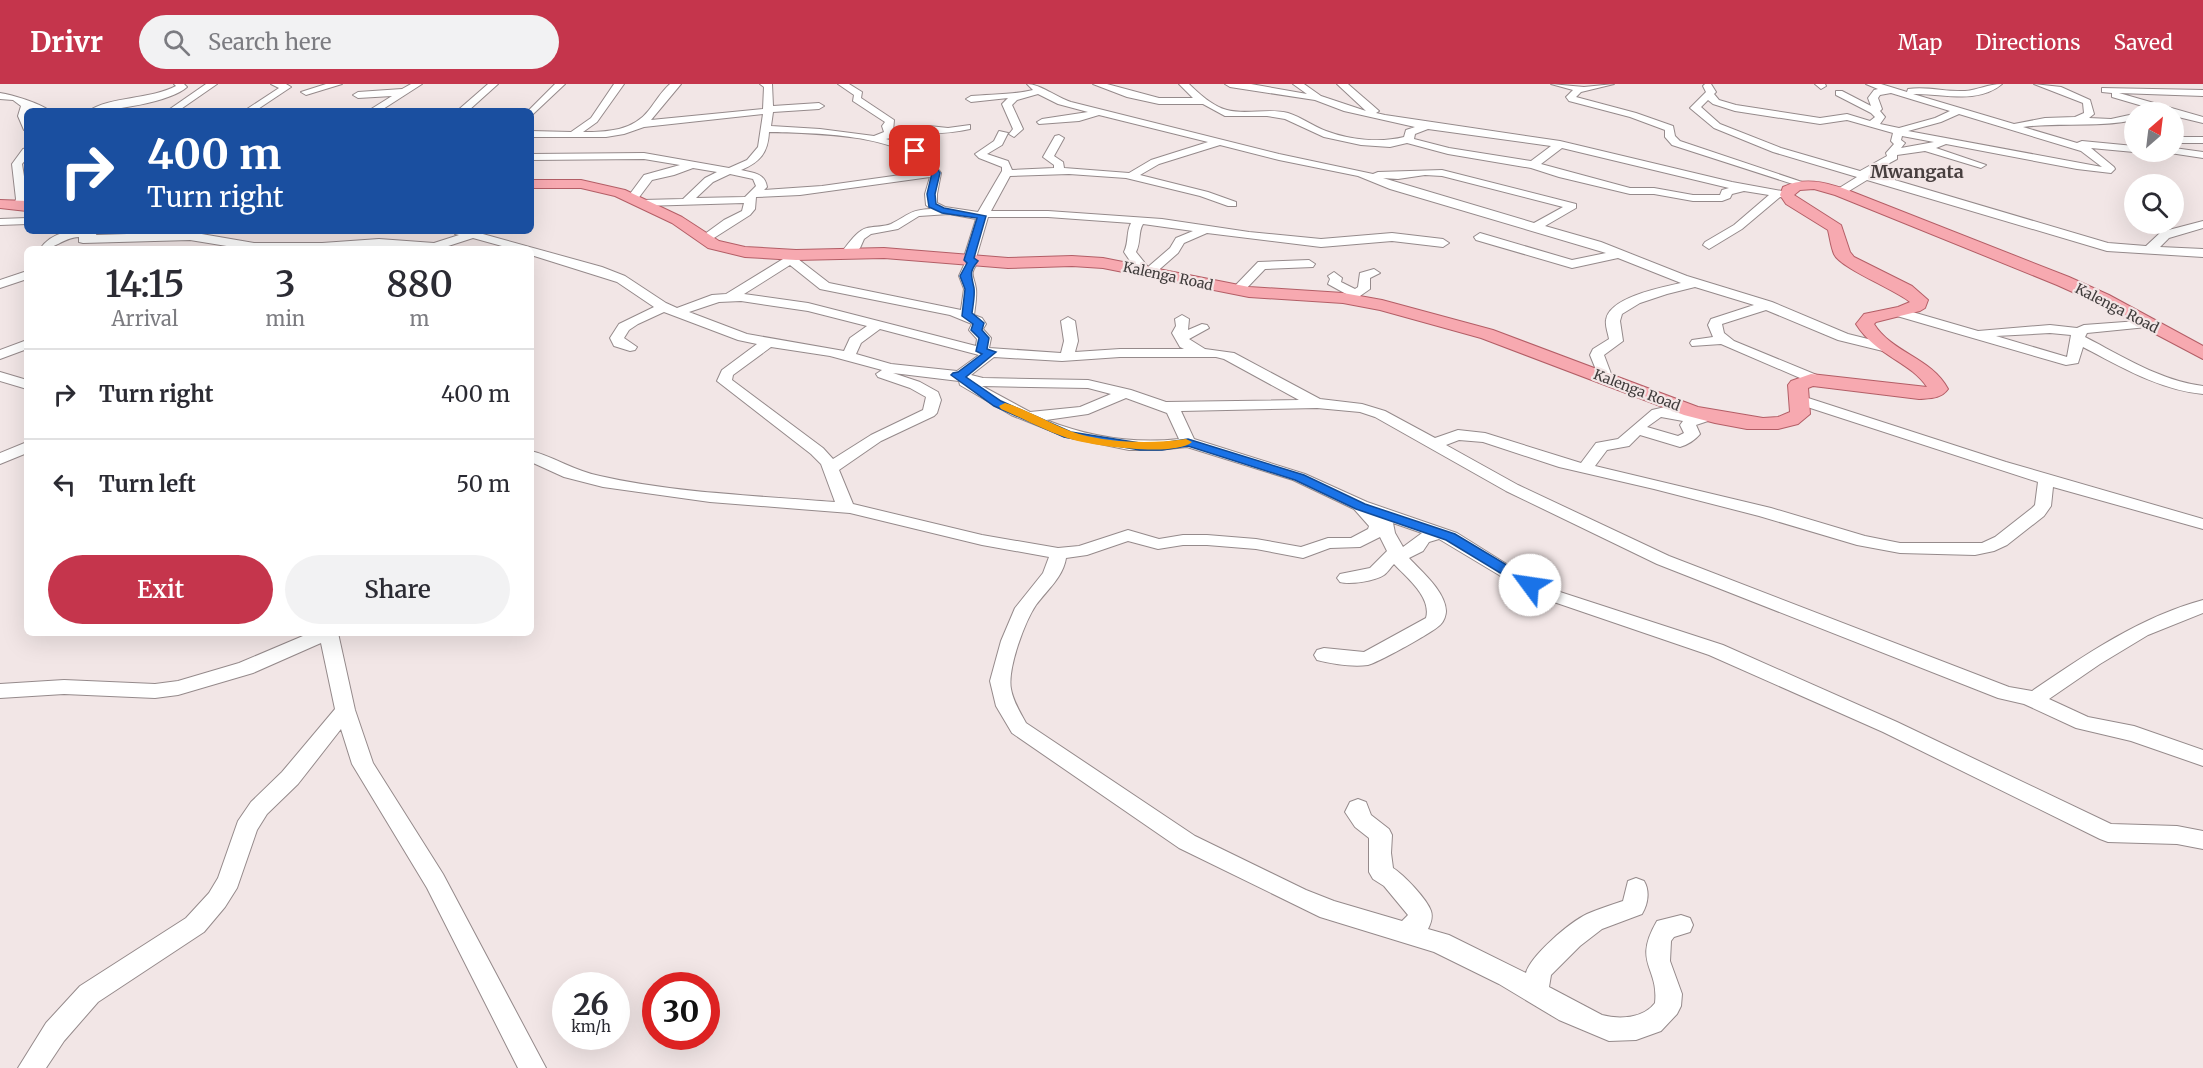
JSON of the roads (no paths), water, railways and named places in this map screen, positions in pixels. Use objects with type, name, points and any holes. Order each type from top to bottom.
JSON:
[{"type":"main road","name":"Kalenga Road","points":[[534,184],[581,184],[638,200],[677,220],[714,245],[728,249],[794,257],[884,253],[971,261],[1103,263],[1236,290],[1354,297],[1487,334],[1667,403],[1717,418],[1769,424],[1790,421],[1800,414],[1798,385],[1802,382],[1819,381]]},
{"type":"main road","name":"Kalenga Road","points":[[1803,184],[1840,192],[2063,281],[2203,353]]},
{"type":"main road","points":[[1803,184],[1782,195],[1835,228],[1842,254],[1848,260],[1906,290],[1918,300],[1919,304],[1902,313],[1870,318],[1865,324],[1872,335],[1887,348],[1929,376],[1937,384],[1938,389],[1933,392],[1919,393],[1819,381]]},
{"type":"main road","points":[[0,204],[23,205]]},
{"type":"street","points":[[176,108],[212,84]]},
{"type":"street","points":[[276,84],[290,86]]},
{"type":"street","points":[[306,92],[337,84]]},
{"type":"street","points":[[374,84],[390,92]]},
{"type":"street","points":[[378,108],[417,84]]},
{"type":"street","points":[[465,108],[493,84]]},
{"type":"street","points":[[534,110],[560,84]]},
{"type":"street","points":[[573,134],[594,120],[620,84]]},
{"type":"street","points":[[641,124],[669,89],[676,84]]},
{"type":"street","points":[[686,202],[709,180],[751,162],[758,156],[763,147],[764,129],[768,119],[769,86],[765,84]]},
{"type":"street","points":[[843,84],[859,94],[855,99],[891,122],[887,126],[889,130],[886,135]]},
{"type":"street","points":[[1098,84],[1130,95],[1159,101],[1205,101]]},
{"type":"street","points":[[1184,84],[1225,113],[1267,113],[1287,116],[1324,134],[1349,140],[1386,144],[1408,140],[1448,151],[1533,165],[1563,175],[1627,190],[1654,191],[1693,198],[1722,198],[1726,196],[1726,192],[1742,188]]},
{"type":"street","points":[[1230,84],[1286,92],[1285,97],[1296,105],[1312,109],[1327,102]]},
{"type":"street","points":[[1298,84],[1327,102],[1415,123],[1560,144],[1742,188],[1782,195]]},
{"type":"street","points":[[1342,84],[1365,108],[1411,119],[1415,123]]},
{"type":"street","points":[[1556,84],[1579,89],[1596,88],[1609,84]]},
{"type":"street","points":[[1700,104],[1720,104],[1820,121],[1841,116],[1898,131],[1946,140],[2010,145],[2109,170],[2108,165],[2090,151],[1871,84]]},
{"type":"street","points":[[1923,90],[1932,84]]},
{"type":"street","points":[[1876,112],[1873,98],[1877,92],[1893,89],[1923,90],[1960,95],[1982,92],[1997,84]]},
{"type":"street","points":[[2039,84],[2058,89],[2087,102],[2092,119],[2113,134],[2109,141],[2120,148]]},
{"type":"street","points":[[2094,84],[2135,102]]},
{"type":"street","points":[[2182,84],[2203,89]]},
{"type":"street","points":[[254,108],[290,86]]},
{"type":"street","points":[[103,108],[176,88],[202,91]]},
{"type":"street","points":[[874,140],[886,135],[929,129],[948,132],[963,125],[983,140],[1001,140],[1018,129],[1007,104],[1036,88],[1066,103],[1368,177],[1401,189],[1597,245],[1694,283],[1767,305],[1843,337],[1887,348]]},
{"type":"street","points":[[1720,104],[1709,88],[1695,109],[1704,113],[1705,118],[1724,129],[1786,153],[2108,247],[2203,253]]},
{"type":"street","points":[[1579,89],[1571,98],[1667,126],[1671,130],[1670,137],[1676,143],[1803,184]]},
{"type":"street","points":[[2105,90],[2203,89]]},
{"type":"street","points":[[358,95],[406,92]]},
{"type":"street","points":[[1839,93],[1876,112],[1880,117],[1879,121],[1874,122],[1877,126]]},
{"type":"street","points":[[971,99],[1006,95],[1019,97]]},
{"type":"street","points":[[0,96],[16,98],[36,108]]},
{"type":"street","points":[[1919,111],[1935,105]]},
{"type":"street","points":[[534,135],[624,132],[641,124],[819,106]]},
{"type":"street","points":[[1746,109],[1783,109]]},
{"type":"street","points":[[1042,123],[1079,118],[1099,111]]},
{"type":"street","points":[[1898,131],[1957,111]]},
{"type":"street","points":[[1287,116],[1302,112]]},
{"type":"street","points":[[2184,116],[2203,120]]},
{"type":"street","points":[[2014,128],[2045,121],[2092,119],[2111,122],[2124,119]]},
{"type":"street","points":[[810,131],[830,127],[840,122]]},
{"type":"street","points":[[1408,140],[1414,129],[1430,125]]},
{"type":"street","points":[[2010,145],[2014,128]]},
{"type":"street","points":[[764,129],[810,131],[874,140],[915,151],[928,161],[936,173],[930,201],[934,208],[950,212]]},
{"type":"street","points":[[1840,192],[1893,157],[1892,152],[1900,143],[1896,140],[1898,131]]},
{"type":"street","points":[[576,155],[587,139],[587,133]]},
{"type":"street","points":[[2184,137],[2188,140]]},
{"type":"street","points":[[1059,138],[1054,145],[1053,152],[1048,157],[1059,164],[1059,171]]},
{"type":"street","points":[[967,316],[970,289],[965,276],[967,268],[971,261],[982,215],[1006,173],[1007,166],[980,154],[983,140]]},
{"type":"street","points":[[1928,149],[1946,140]]},
{"type":"street","points":[[2184,140],[2203,140]]},
{"type":"street","points":[[2059,141],[2124,148]]},
{"type":"street","points":[[1131,176],[1155,162],[1219,142]]},
{"type":"street","points":[[1533,165],[1560,144]]},
{"type":"street","points":[[1892,152],[1928,149],[1981,165]]},
{"type":"street","points":[[2184,152],[2203,155]]},
{"type":"street","points":[[23,205],[13,163],[24,154]]},
{"type":"street","points":[[534,157],[644,156],[757,177],[762,187],[752,197],[746,213],[728,222],[706,239]]},
{"type":"street","points":[[690,165],[670,173],[648,177],[638,200],[686,202],[790,194],[901,175],[936,173]]},
{"type":"street","points":[[1006,173],[1059,171],[1131,176],[1204,194],[1232,204]]},
{"type":"street","points":[[1368,177],[1442,173],[1572,206],[1559,216],[1533,228]]},
{"type":"street","points":[[822,188],[837,181],[859,176]]},
{"type":"street","points":[[1709,245],[1782,195]]},
{"type":"street","points":[[992,199],[1026,213]]},
{"type":"street","points":[[846,254],[856,245],[859,237],[868,231],[894,227],[903,219],[917,213],[950,212],[982,215],[1026,213],[1139,220],[1262,238],[1333,244],[1392,237],[1443,243]]},
{"type":"street","points":[[1139,220],[1134,229],[1135,241],[1130,252],[1146,272],[1174,250],[1180,241],[1206,229]]},
{"type":"street","points":[[0,222],[24,221]]},
{"type":"street","points":[[2150,250],[2165,235],[2203,225]]},
{"type":"street","points":[[466,234],[516,246]]},
{"type":"street","points":[[438,246],[454,243],[470,235]]},
{"type":"street","points":[[48,246],[64,236],[190,236],[251,246]]},
{"type":"street","points":[[1480,237],[1572,264],[1619,254]]},
{"type":"street","points":[[1262,238],[1254,251],[1267,264]]},
{"type":"street","points":[[343,246],[378,243],[407,246]]},
{"type":"street","points":[[534,252],[621,279],[670,310],[743,338],[831,352],[890,368],[959,376],[983,382],[1088,384],[1126,393],[1175,413],[1188,442]]},
{"type":"street","points":[[731,296],[794,257],[825,286],[948,310],[967,316],[979,323],[976,330],[984,338],[986,352]]},
{"type":"street","points":[[1236,290],[1257,268],[1267,264],[1309,264]]},
{"type":"street","points":[[1334,276],[1336,278],[1334,284],[1354,297],[1364,289],[1364,276],[1374,273]]},
{"type":"street","points":[[0,284],[24,276]]},
{"type":"street","points":[[1606,379],[1597,356],[1598,352],[1616,341],[1613,316],[1616,311],[1629,302],[1694,283]]},
{"type":"street","points":[[799,305],[829,301],[848,291]]},
{"type":"street","points":[[630,347],[619,343],[617,338],[624,327],[670,310],[731,296],[770,299],[986,352],[1067,357],[1120,353],[1216,352],[1228,356],[1316,404]]},
{"type":"street","points":[[1767,305],[1716,322],[1715,329],[1724,340],[1819,381]]},
{"type":"street","points":[[1902,313],[2070,362],[2073,360],[2078,335]]},
{"type":"street","points":[[1182,319],[1183,326],[1179,333],[1181,338],[1185,344],[1201,352]]},
{"type":"street","points":[[1067,357],[1071,341],[1068,321]]},
{"type":"street","points":[[2078,335],[2096,327],[2147,323]]},
{"type":"street","points":[[855,359],[855,341],[878,325]]},
{"type":"street","points":[[1181,338],[1202,328]]},
{"type":"street","points":[[1978,334],[2006,330],[2050,329],[2078,335],[2132,366],[2189,388],[2203,390]]},
{"type":"street","points":[[1697,343],[1724,340]]},
{"type":"street","points":[[768,343],[727,373],[724,381],[817,451],[828,463],[846,508]]},
{"type":"street","points":[[0,355],[24,345]]},
{"type":"street","points":[[959,376],[986,352]]},
{"type":"street","points":[[830,469],[876,438],[929,413],[935,401],[933,395],[868,367],[855,359]]},
{"type":"street","points":[[906,382],[924,371]]},
{"type":"street","points":[[0,375],[24,372]]},
{"type":"street","points":[[0,375],[24,384]]},
{"type":"street","points":[[959,376],[998,404],[1068,435],[1113,443],[1162,446],[1188,442],[1299,477],[1360,506],[1458,541],[1515,577],[1546,592],[1716,650],[1965,762],[2103,831],[2119,834],[2177,834],[2203,840]]},
{"type":"street","points":[[1027,417],[1083,411],[1126,393]]},
{"type":"street","points":[[1800,400],[1903,435],[2203,524]]},
{"type":"street","points":[[1165,407],[1316,404],[1370,410],[1512,488],[1663,560],[1994,689],[2031,699],[2083,723],[2134,734],[2203,758]]},
{"type":"street","points":[[1585,468],[1602,446],[1622,444],[1651,416],[1660,412],[1694,419],[1717,418]]},
{"type":"street","points":[[1637,429],[1680,442],[1692,434],[1688,425],[1694,419]]},
{"type":"street","points":[[1433,444],[1458,435],[1475,436],[1553,461],[1765,512],[1880,545],[1943,550],[1975,550],[2001,541],[2043,506],[2046,479]]},
{"type":"street","points":[[0,459],[24,448]]},
{"type":"street","points":[[534,457],[570,474],[603,482],[711,497],[757,499],[865,510],[982,540],[1058,553],[1081,551],[1128,535],[1158,544],[1183,540],[1215,540],[1256,544],[1302,553],[1328,543],[1354,543],[1377,531],[1376,522],[1360,506]]},
{"type":"street","points":[[1324,655],[1362,660],[1368,658],[1434,621],[1437,616],[1437,603],[1396,555],[1396,549],[1386,536],[1385,515]]},
{"type":"street","points":[[1346,578],[1376,572],[1396,555],[1417,547],[1424,538],[1438,533]]},
{"type":"street","points":[[1058,553],[1053,573],[1025,606],[1000,681],[1005,703],[1019,728],[1187,842],[1319,906],[1440,943],[1508,976],[1589,1023],[1609,1029],[1636,1028],[1652,1023],[1668,1006],[1669,994],[1658,960],[1659,940],[1666,928],[1681,926]]},
{"type":"street","points":[[2031,699],[2041,696],[2093,659],[2141,631],[2203,606]]},
{"type":"street","points":[[0,692],[64,687],[155,691],[178,688],[246,668],[321,636]]},
{"type":"street","points":[[329,636],[345,710],[363,764],[435,881],[533,1068]]},
{"type":"street","points":[[31,1068],[56,1032],[89,994],[195,925],[217,900],[229,881],[246,828],[259,808],[291,778],[345,710]]},
{"type":"street","points":[[1358,808],[1356,812],[1360,818],[1381,835],[1378,853],[1382,862],[1381,872],[1392,879],[1420,913],[1419,923],[1406,932]]},
{"type":"street","points":[[1535,992],[1539,970],[1593,922],[1634,907],[1636,888]]},
{"type":"district","name":"Mwangata","points":[[1917,172]]}]
